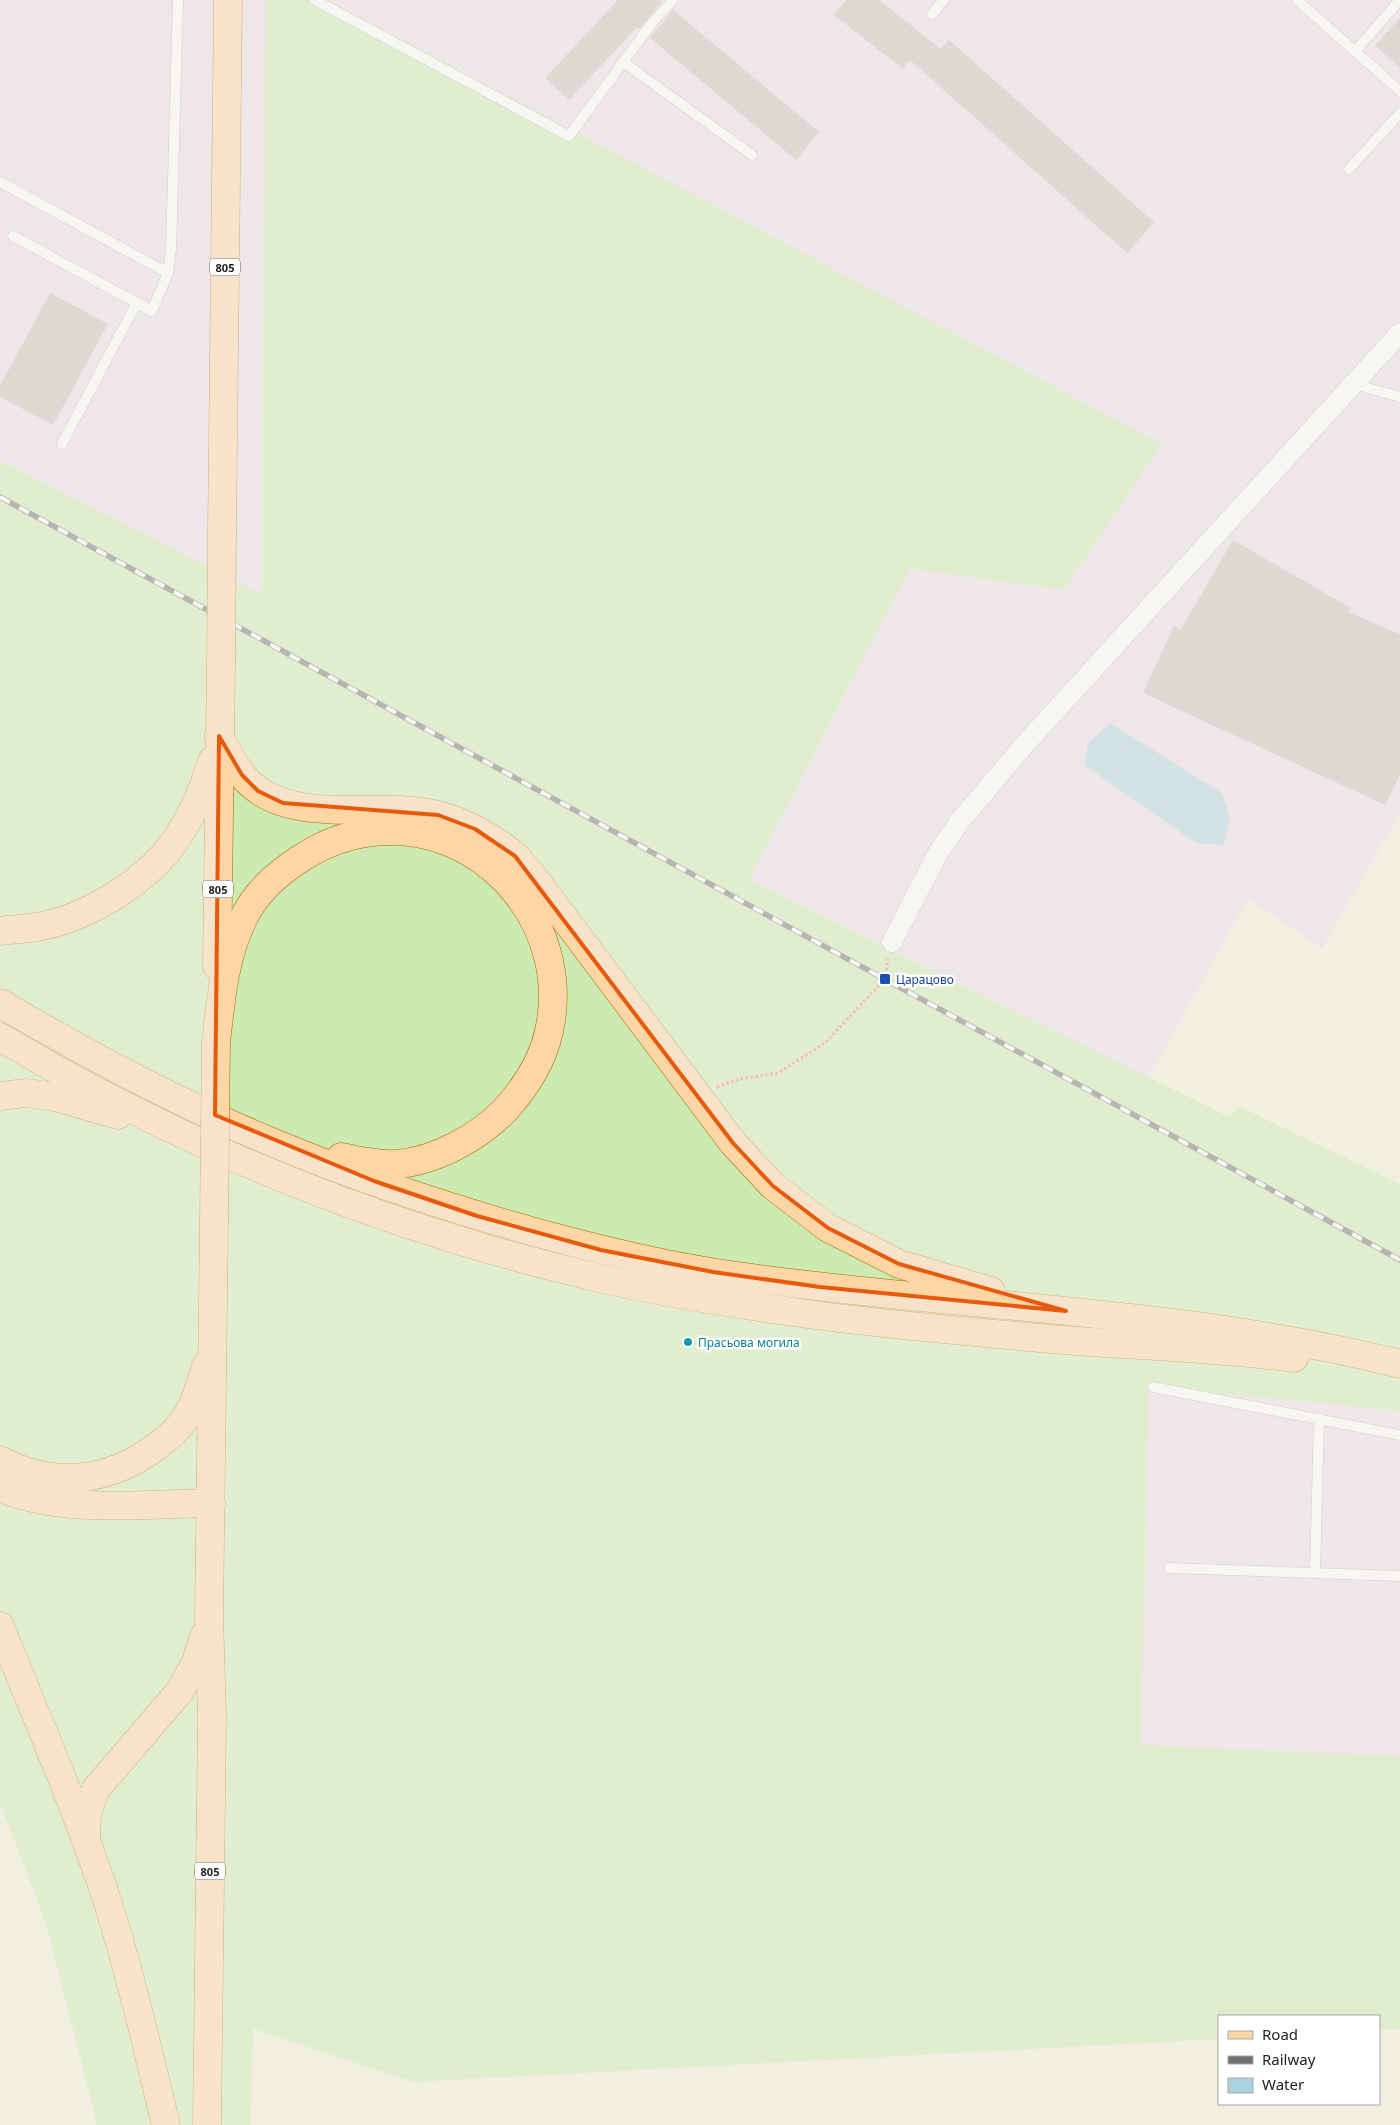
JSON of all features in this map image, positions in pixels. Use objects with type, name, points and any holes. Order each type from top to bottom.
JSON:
[{"type":"main road","name":"805","points":[[207,2125],[212,1718],[209,1618],[228,0]]},
{"type":"main road","points":[[0,931],[42,926],[87,912],[123,891],[152,866],[177,839],[196,806],[207,778],[219,736]]},
{"type":"main road","points":[[219,736],[242,775],[258,791],[283,803],[309,808],[404,809],[438,815],[475,829],[514,856],[546,894],[733,1143],[773,1186],[828,1228],[899,1264],[970,1286],[1066,1311]]},
{"type":"main road","points":[[216,1042],[230,949],[244,917],[263,890],[288,866],[318,846],[351,835],[386,831],[416,832],[448,842],[478,857],[505,878],[524,902],[539,929],[550,962],[553,996],[549,1031],[537,1066],[517,1096],[493,1122],[460,1143],[429,1157],[398,1164],[361,1162],[273,1142]]},
{"type":"main road","points":[[0,1003],[55,1035],[168,1093],[273,1142],[374,1182],[476,1216],[601,1250],[712,1272],[820,1287],[1066,1311],[1254,1333],[1341,1349],[1400,1364]]},
{"type":"main road","points":[[0,1037],[50,1066],[265,1172],[469,1244],[595,1277],[709,1300],[818,1315],[1064,1340],[1245,1352],[1400,1371]]},
{"type":"main road","points":[[0,1096],[26,1093],[56,1097],[185,1134]]},
{"type":"main road","points":[[0,1460],[15,1469],[47,1478],[80,1478],[110,1472],[142,1457],[166,1438],[187,1417],[199,1388],[213,1343]]},
{"type":"main road","points":[[0,1488],[21,1497],[57,1503],[94,1505],[211,1503]]},
{"type":"main road","name":"805","points":[[166,2125],[114,1925],[86,1841],[86,1813],[96,1789],[180,1691],[196,1662],[209,1618]]},
{"type":"main road","points":[[0,1626],[86,1841]]},
{"type":"street","points":[[892,942],[938,853],[960,821],[1025,744],[1400,333]]},
{"type":"lane","points":[[13,236],[152,310],[168,273],[173,226],[178,0]]},
{"type":"lane","points":[[315,0],[569,136],[652,23],[673,0]]},
{"type":"lane","points":[[932,14],[944,0]]},
{"type":"lane","points":[[1297,0],[1400,91]]},
{"type":"lane","points":[[1354,51],[1400,0]]},
{"type":"lane","points":[[623,62],[752,155]]},
{"type":"lane","points":[[1350,169],[1400,113]]},
{"type":"lane","points":[[0,182],[168,273]]},
{"type":"lane","points":[[62,444],[137,302]]},
{"type":"lane","points":[[1354,384],[1400,397]]},
{"type":"lane","points":[[1154,1387],[1400,1435]]},
{"type":"lane","points":[[1315,1573],[1320,1419]]},
{"type":"lane","points":[[1169,1568],[1400,1576]]},
{"type":"path","points":[[696,1095],[740,1079],[778,1073],[825,1043],[885,980],[892,942]]},
{"type":"highlighted area","points":[[219,736],[242,775],[258,791],[283,803],[438,815],[475,829],[515,856],[733,1143],[773,1186],[828,1228],[899,1264],[1066,1311],[820,1287],[713,1272],[601,1250],[477,1216],[374,1181],[215,1115]]},
{"type":"shaded area","points":[[0,0],[265,0],[262,594],[0,460]]},
{"type":"shaded area","points":[[328,0],[1400,0],[1400,813],[1322,949],[1248,900],[1149,1077],[749,879],[910,569],[1063,590]]},
{"type":"shaded area","points":[[1149,1387],[1400,1411],[1400,1756],[1141,1746]]},
{"type":"green space","points":[[265,0],[328,0],[1162,444],[1063,590],[910,569],[749,879],[1229,1117],[1238,1106],[1400,1184],[1400,1411],[1149,1387],[1141,1745],[1400,1756],[1400,2029],[1380,2030],[1380,2015],[1218,2015],[1218,2039],[414,2082],[253,2029],[251,2125],[97,2125],[47,1926],[0,1803],[0,460],[262,594]]},
{"type":"green space","points":[[1400,813],[1400,1184],[1238,1106],[1229,1117],[1149,1077],[1248,899],[1322,949]]},
{"type":"green space","points":[[0,1803],[47,1926],[97,2125],[0,2125]]},
{"type":"green space","points":[[253,2028],[414,2082],[1218,2039],[1218,2105],[1380,2105],[1380,2030],[1400,2029],[1400,2125],[251,2125]]},
{"type":"water","points":[[1110,723],[1222,793],[1230,817],[1224,845],[1196,843],[1084,765],[1088,743]]},
{"type":"building","points":[[618,0],[660,0],[662,2],[639,29],[637,27],[569,100],[545,78]]},
{"type":"building","points":[[846,0],[879,0],[941,49],[949,40],[1154,222],[1127,253],[910,60],[903,69],[834,15]]},
{"type":"building","points":[[673,10],[819,132],[796,160],[650,38]]},
{"type":"building","points":[[1400,18],[1400,68],[1375,45]]},
{"type":"building","points":[[50,293],[108,324],[53,425],[0,397],[0,386]]},
{"type":"building","points":[[1233,540],[1351,608],[1348,612],[1400,634],[1400,774],[1385,805],[1143,693],[1174,626],[1181,629]]},
{"type":"railway","points":[[0,497],[1400,1260]]},
{"type":"place","name":"Царацово","points":[[885,979]]},
{"type":"place","name":"Прасьова могила","points":[[688,1342]]}]
